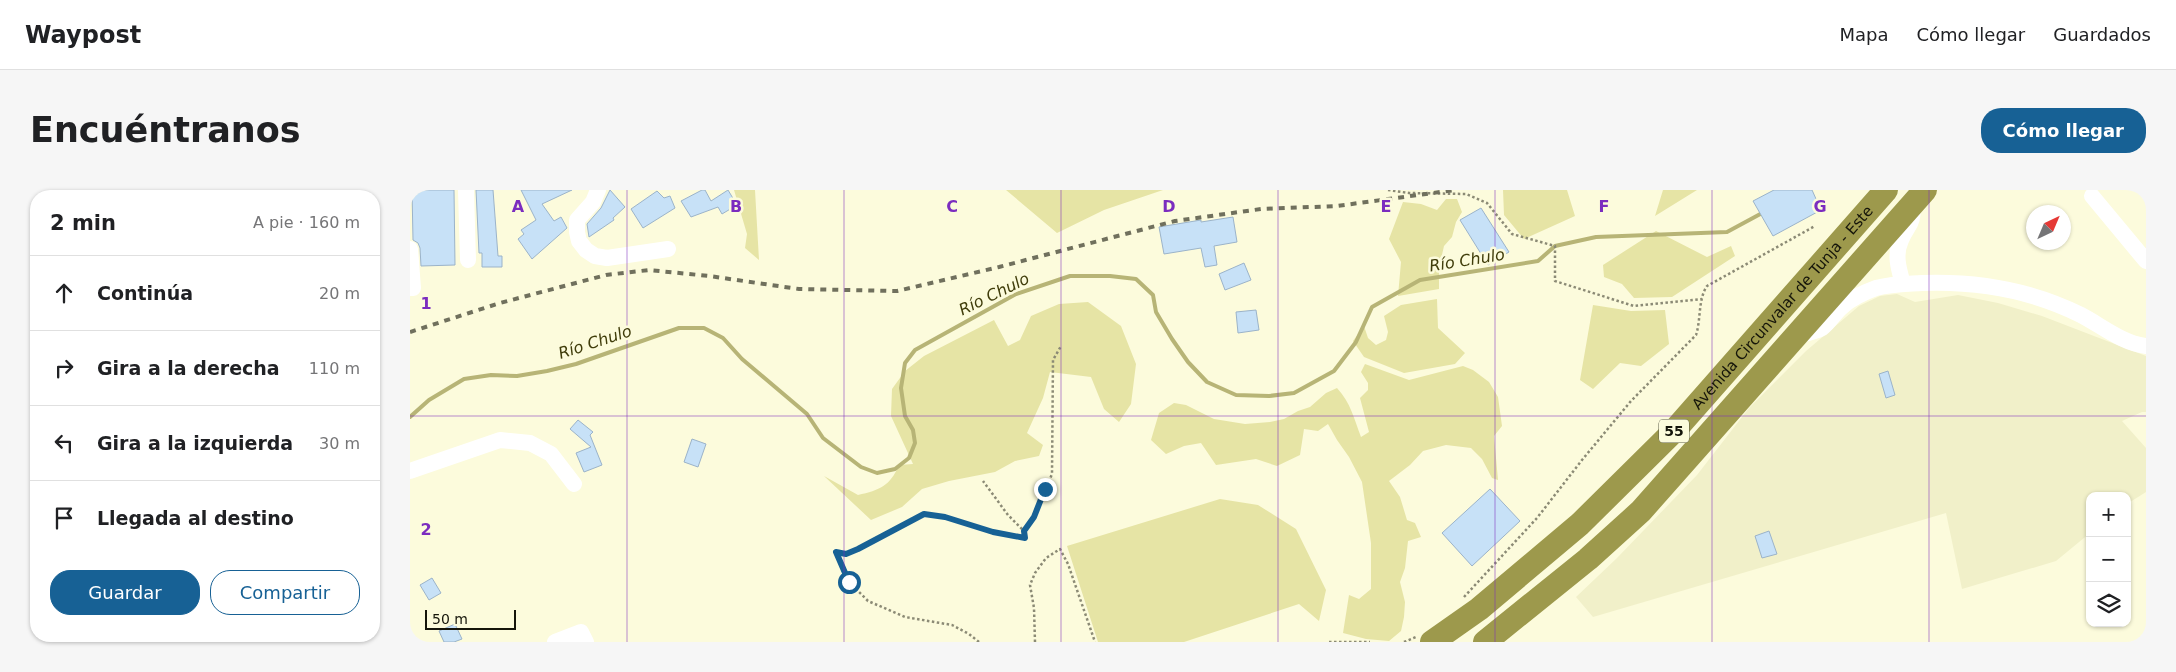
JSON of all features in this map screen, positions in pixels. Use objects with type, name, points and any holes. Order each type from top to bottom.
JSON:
[{"type":"highway","name":"Avenida Circunvalar de Tunja - Este","points":[[1432,642],[1479,609],[1580,524],[1674,431],[1886,190]]},
{"type":"highway","name":"Avenida Circunvalar de Tunja - Este","points":[[1485,642],[1575,570],[1641,511],[1919,197]]},
{"type":"street","points":[[466,190],[468,260]]},
{"type":"street","points":[[598,190],[593,202],[578,220],[577,232],[586,250],[595,256],[607,258],[668,249]]},
{"type":"street","points":[[2092,196],[2146,261]]},
{"type":"street","points":[[1904,284],[1898,268],[1900,241],[1913,221],[1919,197]]},
{"type":"street","points":[[410,249],[413,288],[410,288]]},
{"type":"street","points":[[1796,336],[1821,328],[1842,306],[1876,288],[1904,284],[1950,282],[2011,290],[2049,302],[2081,315],[2118,336],[2146,346]]},
{"type":"street","points":[[410,471],[500,440],[530,443],[551,454],[574,484]]},
{"type":"street","points":[[555,642],[581,632],[586,642]]},
{"type":"path","points":[[1388,190],[1409,193],[1466,194],[1487,203],[1512,234],[1554,246],[1555,280],[1634,306],[1702,299]]},
{"type":"path","points":[[1464,597],[1537,518],[1631,401],[1696,335],[1700,323],[1703,291],[1712,282],[1815,226]]},
{"type":"path","points":[[1024,531],[1034,517],[1052,474],[1053,360],[1061,346]]},
{"type":"path","points":[[978,642],[969,634],[952,625],[905,618],[868,601],[849,582],[836,552],[846,554],[858,549],[924,514],[945,517],[993,532],[1025,538],[1024,531],[1008,515],[983,481]]},
{"type":"path","points":[[1035,642],[1034,608],[1030,585],[1035,573],[1046,558],[1060,549],[1068,564],[1095,642]]},
{"type":"path","points":[[1329,642],[1370,642]]},
{"type":"shaded area","points":[[734,190],[755,190],[759,260],[745,248],[747,234]]},
{"type":"shaded area","points":[[1006,190],[1163,190],[1104,210],[1057,233]]},
{"type":"shaded area","points":[[1503,190],[1567,190],[1575,216],[1524,239],[1504,215]]},
{"type":"shaded area","points":[[1663,190],[1697,190],[1655,216]]},
{"type":"shaded area","points":[[1446,199],[1457,199],[1462,212],[1456,222],[1452,237],[1444,246],[1439,268],[1439,289],[1398,296],[1401,262],[1389,239],[1403,202],[1421,204],[1437,210]]},
{"type":"shaded area","points":[[1656,231],[1707,257],[1731,246],[1735,256],[1672,297],[1634,298],[1622,284],[1604,277],[1603,265]]},
{"type":"shaded area","points":[[1897,294],[1915,302],[1958,295],[1998,303],[2042,316],[2146,356],[2146,412],[2122,421],[2146,448],[2146,492],[2131,501],[2131,492],[2086,492],[2086,536],[2056,561],[1962,589],[1946,513],[1593,617],[1576,597],[1617,558],[1697,475],[1749,408],[1806,351],[1859,306],[1880,296]]},
{"type":"shaded area","points":[[1437,299],[1438,328],[1465,353],[1455,364],[1404,373],[1364,357],[1353,341],[1364,326],[1368,338],[1376,345],[1386,340],[1388,332],[1384,316],[1401,305]]},
{"type":"shaded area","points":[[1088,302],[1121,326],[1136,364],[1131,404],[1119,422],[1104,409],[1091,377],[1050,372],[1043,398],[1027,433],[1043,445],[1039,456],[1015,461],[995,472],[949,481],[922,489],[902,507],[871,520],[824,476],[858,495],[883,486],[892,478],[899,465],[913,464],[891,416],[892,389],[905,371],[924,356],[994,320],[1008,346],[1020,340],[1031,316],[1059,304]]},
{"type":"shaded area","points":[[1593,305],[1631,311],[1665,310],[1669,344],[1641,366],[1620,363],[1593,389],[1580,380]]},
{"type":"shaded area","points":[[1365,364],[1409,380],[1463,366],[1473,370],[1489,382],[1498,397],[1502,426],[1494,436],[1498,480],[1492,478],[1482,459],[1471,448],[1446,445],[1423,451],[1410,465],[1389,481],[1400,497],[1407,520],[1415,523],[1421,537],[1408,541],[1405,568],[1400,582],[1405,602],[1404,617],[1401,631],[1389,641],[1366,639],[1343,633],[1349,595],[1359,599],[1371,589],[1371,543],[1362,482],[1328,424],[1318,431],[1304,429],[1300,455],[1277,466],[1256,459],[1216,465],[1201,443],[1184,446],[1166,454],[1151,440],[1159,413],[1174,403],[1186,405],[1214,419],[1245,424],[1270,422],[1284,419],[1310,407],[1326,393],[1337,388],[1349,405],[1361,437],[1369,432],[1360,398],[1368,390],[1368,383],[1361,372]]},
{"type":"shaded area","points":[[1220,499],[1258,505],[1296,529],[1326,590],[1319,621],[1299,604],[1184,642],[1098,642],[1067,546]]},
{"type":"building","points":[[412,190],[454,190],[455,265],[421,266],[420,248],[418,243],[413,240]]},
{"type":"building","points":[[476,190],[493,190],[498,256],[502,256],[502,267],[482,267],[482,253],[479,253]]},
{"type":"building","points":[[521,190],[572,190],[542,204],[554,221],[561,217],[567,228],[532,259],[518,239],[524,234],[521,230],[536,220]]},
{"type":"building","points":[[610,190],[625,207],[613,218],[614,220],[589,237],[587,224],[601,208]]},
{"type":"building","points":[[705,190],[711,201],[728,190],[737,205],[722,214],[718,207],[691,217],[681,201]]},
{"type":"building","points":[[1774,190],[1812,190],[1821,210],[1773,236],[1753,201]]},
{"type":"building","points":[[657,191],[664,198],[670,196],[675,208],[643,228],[631,209]]},
{"type":"building","points":[[1481,208],[1509,252],[1488,265],[1460,220]]},
{"type":"building","points":[[1233,217],[1237,242],[1214,246],[1217,265],[1205,267],[1201,248],[1164,254],[1159,227]]},
{"type":"building","points":[[1244,263],[1251,280],[1225,290],[1219,274]]},
{"type":"building","points":[[1256,310],[1259,330],[1238,333],[1236,312]]},
{"type":"building","points":[[1888,371],[1895,395],[1886,398],[1879,374]]},
{"type":"building","points":[[578,420],[593,432],[590,435],[602,465],[584,472],[576,453],[591,447],[570,429]]},
{"type":"building","points":[[692,439],[706,444],[698,467],[684,462]]},
{"type":"building","points":[[1490,489],[1520,521],[1472,566],[1442,533]]},
{"type":"building","points":[[1769,531],[1777,554],[1762,558],[1755,536]]},
{"type":"building","points":[[432,578],[441,593],[429,600],[420,585]]},
{"type":"building","points":[[455,624],[462,639],[454,642],[444,642],[439,631]]},
{"type":"waterway","name":"Río Chulo","points":[[410,417],[429,400],[464,379],[491,375],[517,376],[547,371],[576,364],[679,328],[704,328],[723,338],[742,359],[807,414],[823,438],[861,467],[877,473],[895,469],[909,458],[915,443],[913,430],[905,416],[901,388],[905,363],[915,350],[1016,294],[1070,276],[1110,276],[1136,279],[1153,295],[1156,312],[1172,339],[1188,362],[1207,382],[1236,395],[1269,396],[1294,393],[1334,371],[1356,342],[1372,307],[1420,280],[1538,261],[1555,246],[1596,237],[1727,232],[1764,212]]},
{"type":"railway","points":[[410,332],[500,303],[606,275],[649,270],[709,276],[799,289],[897,291],[999,267],[1175,221],[1261,209],[1337,206],[1455,190]]},
{"type":"route","points":[[849,582],[842,562],[836,552],[846,554],[858,549],[924,514],[945,517],[993,532],[1025,538],[1024,531],[1034,517],[1045,489]]}]
